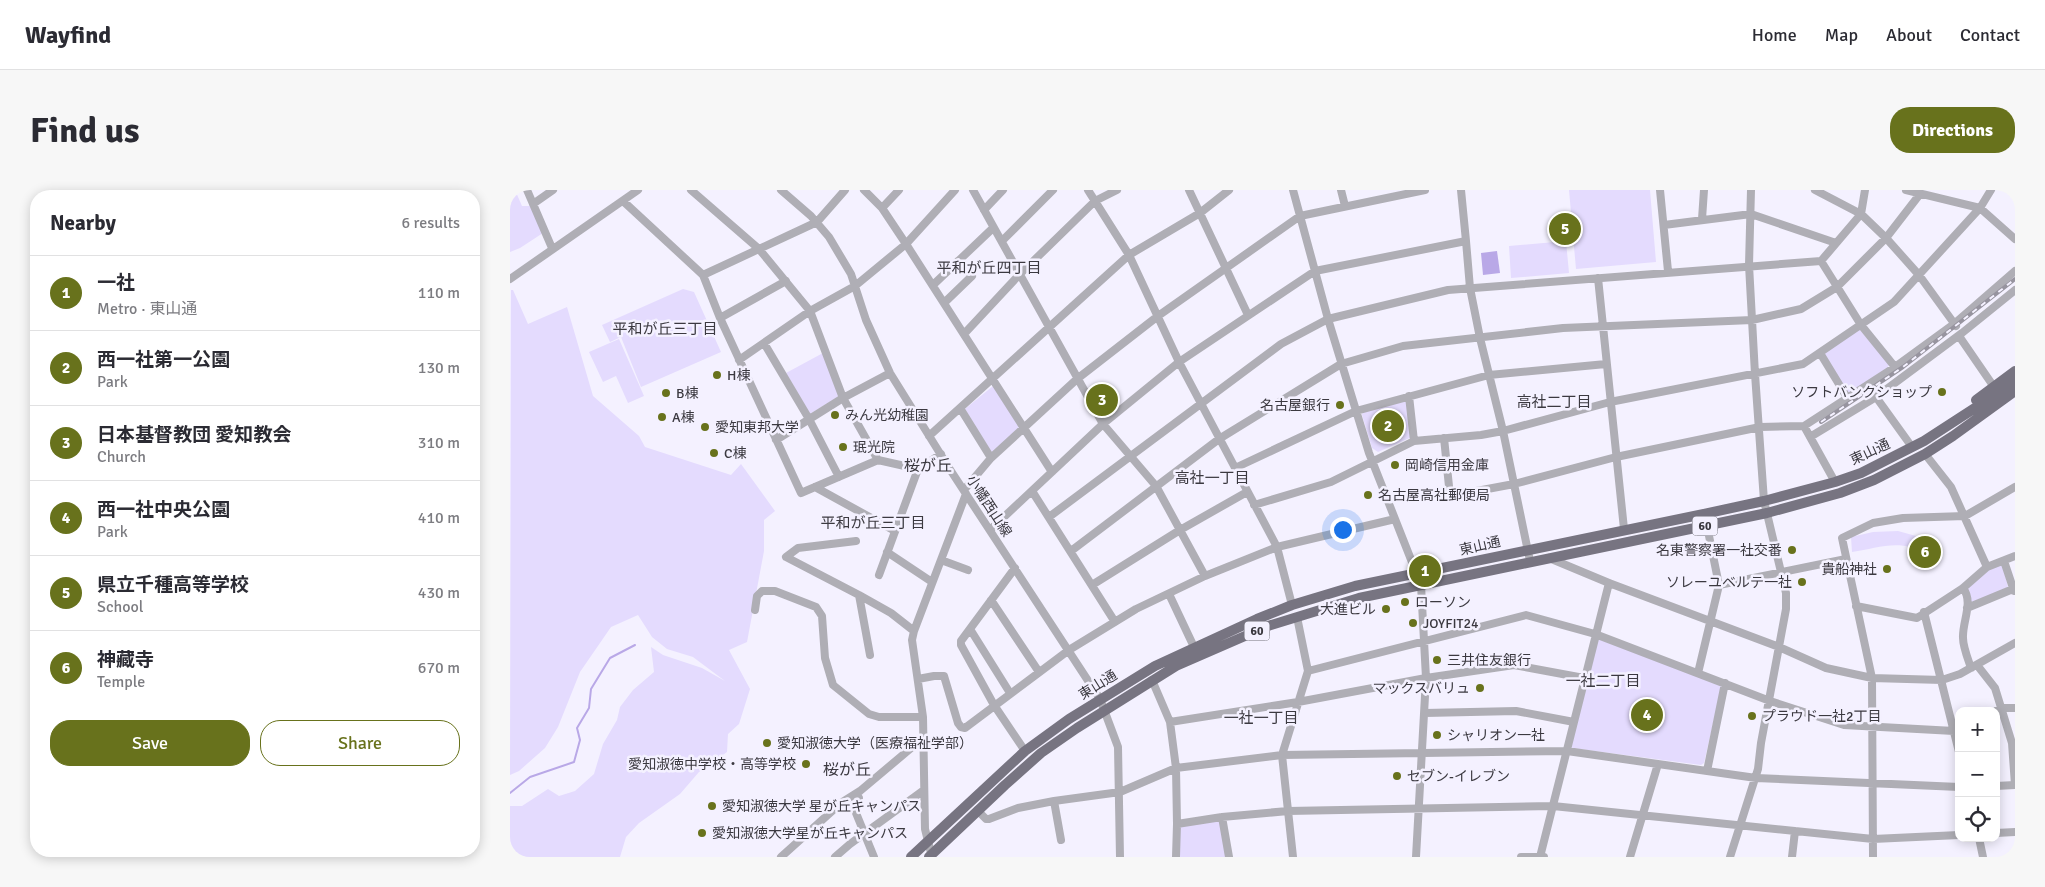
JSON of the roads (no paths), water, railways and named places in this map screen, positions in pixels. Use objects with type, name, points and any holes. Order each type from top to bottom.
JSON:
[{"type":"main road","name":"60","points":[[1924,441],[2015,371]]},
{"type":"main road","name":"東山通","points":[[931,856],[977,810],[1041,754],[1076,728],[1176,666],[1216,648],[1268,626],[1359,598],[1547,557],[1767,513],[1857,486],[1874,480],[1924,454],[1953,436],[2015,385]]},
{"type":"main road","name":"東山通","points":[[911,857],[1025,751],[1100,699],[1155,666],[1292,605],[1355,586],[1416,575],[1528,549],[1764,501],[1835,482],[1861,473],[1924,441],[2015,385]]},
{"type":"main road","name":"60","points":[[1953,436],[2015,400]]},
{"type":"street","points":[[527,190],[552,248]]},
{"type":"street","points":[[533,204],[553,190]]},
{"type":"street","points":[[511,276],[638,190]]},
{"type":"street","points":[[691,190],[759,249],[810,311],[843,398],[878,460]]},
{"type":"street","name":"小幡西山線","points":[[781,190],[818,222],[848,267],[866,320],[890,373],[940,454],[1069,650],[1106,710],[1118,747],[1120,857]]},
{"type":"street","points":[[703,275],[818,222],[846,190]]},
{"type":"street","points":[[864,190],[882,208],[1052,472]]},
{"type":"street","points":[[882,208],[899,190]]},
{"type":"street","points":[[739,360],[810,311],[855,286],[906,244],[955,190]]},
{"type":"street","points":[[973,190],[994,228],[1003,240],[1019,275],[1050,326],[1103,424],[1156,486],[1205,576]]},
{"type":"street","points":[[984,210],[1003,190]]},
{"type":"street","points":[[1003,240],[1053,190]]},
{"type":"street","points":[[1088,190],[1129,255],[1179,362],[1277,547],[1292,605]]},
{"type":"street","points":[[964,334],[1019,275],[1095,201],[1117,190]]},
{"type":"street","points":[[1189,190],[1248,315]]},
{"type":"street","points":[[929,436],[1129,255],[1200,213],[1229,190]]},
{"type":"street","points":[[1293,190],[1328,319],[1372,462],[1421,585],[1426,678],[1416,857]]},
{"type":"street","points":[[1341,190],[1345,206]]},
{"type":"street","points":[[931,856],[927,841],[924,790],[923,717],[912,650],[914,630],[965,492],[992,458],[1077,379],[1158,316],[1300,216],[1425,190]]},
{"type":"street","points":[[1462,190],[1470,288],[1503,431],[1530,561]]},
{"type":"street","points":[[1660,190],[1668,272]]},
{"type":"street","points":[[1702,219],[1704,190]]},
{"type":"street","points":[[1730,857],[1756,778],[1786,609],[1786,592],[1764,501],[1749,265],[1751,190]]},
{"type":"street","points":[[1815,190],[1861,214],[1886,238],[1919,275],[1954,324],[1994,387]]},
{"type":"street","points":[[1049,517],[1281,344],[1328,319],[1448,290],[1749,265],[1821,261],[1861,214],[1865,190]]},
{"type":"street","points":[[1906,190],[1980,208],[2015,239]]},
{"type":"street","points":[[1254,505],[1331,482],[1414,441],[1481,435],[1503,431],[1610,402],[1803,364],[1894,302],[1980,208],[1991,190]]},
{"type":"street","points":[[1071,552],[1219,439],[1342,364],[1403,346],[1562,328],[1752,320],[1801,309],[1837,287],[1886,238],[1920,194]]},
{"type":"street","points":[[623,201],[703,275],[720,318],[801,493],[878,460],[918,469]]},
{"type":"street","points":[[1664,225],[1751,214],[1836,243]]},
{"type":"street","points":[[933,285],[994,228]]},
{"type":"street","points":[[990,530],[1103,424],[1179,362],[1315,271],[1466,241]]},
{"type":"street","points":[[944,303],[972,276],[958,261]]},
{"type":"street","points":[[1821,261],[1861,325],[1895,367]]},
{"type":"street","points":[[1444,438],[1450,496],[1514,484],[1616,457],[1760,428],[1804,426],[1895,367],[1954,324],[2015,271]]},
{"type":"street","points":[[1598,278],[1624,529]]},
{"type":"street","points":[[720,318],[786,281]]},
{"type":"street","points":[[1810,438],[1876,397],[1960,335],[2012,292],[2015,302]]},
{"type":"street","points":[[764,343],[809,419],[839,477]]},
{"type":"street","points":[[1820,353],[1848,398]]},
{"type":"street","points":[[1235,468],[1356,410],[1489,375],[1606,364]]},
{"type":"street","points":[[776,440],[843,398],[890,373]]},
{"type":"street","points":[[1408,396],[1414,441]]},
{"type":"street","points":[[1876,397],[1912,447]]},
{"type":"street","points":[[960,408],[992,458]]},
{"type":"street","points":[[1804,426],[1835,482]]},
{"type":"street","points":[[879,575],[918,469],[940,454]]},
{"type":"street","points":[[1924,454],[1951,487],[1987,567]]},
{"type":"street","points":[[815,487],[895,531]]},
{"type":"street","points":[[1873,857],[1872,678],[1842,538],[1873,523],[1903,518],[1965,516],[2014,490]]},
{"type":"street","points":[[1032,491],[1115,622]]},
{"type":"street","points":[[1092,586],[1180,530],[1247,492]]},
{"type":"street","points":[[918,679],[944,676],[961,727],[969,726],[994,705],[1069,650],[1115,622],[1205,576],[1277,547],[1395,518]]},
{"type":"street","points":[[1698,673],[1719,586],[1707,526]]},
{"type":"street","points":[[856,541],[798,548],[786,557],[891,613],[914,630]]},
{"type":"street","points":[[887,552],[932,582]]},
{"type":"street","points":[[1856,606],[1917,618],[1963,588],[1987,567],[2015,556]]},
{"type":"street","points":[[1547,557],[1609,583],[1779,647],[1826,668],[1872,678],[1942,680],[1960,674],[2015,643]]},
{"type":"street","points":[[1719,586],[1846,559]]},
{"type":"street","points":[[940,560],[968,570]]},
{"type":"street","points":[[1967,608],[2014,591],[2004,561]]},
{"type":"street","points":[[1015,568],[960,645],[994,705],[1025,751]]},
{"type":"street","points":[[1521,857],[1542,857],[1584,678],[1609,583]]},
{"type":"street","points":[[1963,588],[1966,592],[1967,608],[1963,638],[1974,666],[1995,688],[1998,707]]},
{"type":"street","points":[[755,610],[757,596],[762,591],[775,590],[816,606],[822,616],[825,658],[836,687],[874,716],[923,717]]},
{"type":"street","points":[[1169,594],[1194,647]]},
{"type":"street","points":[[859,595],[870,655]]},
{"type":"street","points":[[991,600],[1039,672]]},
{"type":"street","points":[[1924,612],[1955,726]]},
{"type":"street","points":[[1308,671],[1526,615],[1595,634],[1770,701],[1844,725],[1955,730]]},
{"type":"street","points":[[1293,857],[1282,755],[1308,671],[1297,617]]},
{"type":"street","points":[[970,629],[1010,693]]},
{"type":"street","points":[[1170,722],[1298,702],[1426,678],[1514,665],[1584,678]]},
{"type":"street","points":[[1152,680],[1170,722],[1176,768],[1176,857]]},
{"type":"street","points":[[1707,771],[1725,684]]},
{"type":"street","points":[[2000,710],[2015,708]]},
{"type":"street","points":[[1425,713],[1516,711],[1574,722]]},
{"type":"street","points":[[2000,712],[2014,743],[2015,785],[2000,786]]},
{"type":"street","points":[[781,857],[841,803],[856,794],[923,738]]},
{"type":"street","points":[[977,810],[986,819],[989,819],[1018,808],[1120,792],[1176,768],[1282,755],[1567,751],[1756,778],[1955,787]]},
{"type":"street","points":[[1630,857],[1658,764]]},
{"type":"street","points":[[836,857],[924,790]]},
{"type":"street","points":[[856,794],[859,798],[856,813],[874,857]]},
{"type":"street","points":[[1054,801],[1061,840]]},
{"type":"street","points":[[1177,824],[1222,817],[1288,811],[1553,806],[1873,839],[1955,835]]},
{"type":"street","points":[[1222,817],[1229,857]]},
{"type":"street","points":[[1792,857],[1795,831]]},
{"type":"street","points":[[2000,833],[2015,832]]},
{"type":"street","points":[[1980,842],[1983,857]]},
{"type":"waterway","points":[[510,793],[530,777],[574,762],[580,740],[577,728],[589,708],[591,689],[610,658],[635,645]]},
{"type":"railway","points":[[1821,422],[1903,367],[2015,279]]},
{"type":"place","name":"県立千種高等学校","points":[[1565,229]]},
{"type":"place","name":"H棟","points":[[717,375]]},
{"type":"place","name":"ソフトバンクショップ","points":[[1942,392]]},
{"type":"place","name":"B棟","points":[[666,393]]},
{"type":"place","name":"日本基督教団 愛知教会","points":[[1102,400]]},
{"type":"place","name":"名古屋銀行","points":[[1340,405]]},
{"type":"place","name":"みん光幼稚園","points":[[835,415]]},
{"type":"place","name":"A棟","points":[[662,417]]},
{"type":"place","name":"西一社第一公園","points":[[1388,426]]},
{"type":"place","name":"愛知東邦大学","points":[[705,427]]},
{"type":"place","name":"珉光院","points":[[843,447]]},
{"type":"place","name":"C棟","points":[[714,453]]},
{"type":"place","name":"岡崎信用金庫","points":[[1395,465]]},
{"type":"place","name":"名古屋高社郵便局","points":[[1368,495]]},
{"type":"place","name":"名東警察署一社交番","points":[[1792,550]]},
{"type":"place","name":"神藏寺","points":[[1925,552]]},
{"type":"place","name":"貴船神社","points":[[1887,569]]},
{"type":"place","name":"一社","points":[[1425,571]]},
{"type":"place","name":"ソレーユベルテ一社","points":[[1802,582]]},
{"type":"place","name":"ローソン","points":[[1405,602]]},
{"type":"place","name":"大進ビル","points":[[1386,609]]},
{"type":"place","name":"JOYFIT24","points":[[1413,623]]},
{"type":"place","name":"三井住友銀行","points":[[1437,660]]},
{"type":"place","name":"マックスバリュ","points":[[1480,688]]},
{"type":"place","name":"西一社中央公園","points":[[1647,715]]},
{"type":"place","name":"プラウド一社2丁目","points":[[1752,716]]},
{"type":"place","name":"シャリオン一社","points":[[1437,735]]},
{"type":"place","name":"愛知淑徳大学（医療福祉学部）","points":[[767,743]]},
{"type":"place","name":"愛知淑徳中学校・高等学校","points":[[806,764]]},
{"type":"place","name":"セブン-イレブン","points":[[1397,776]]},
{"type":"place","name":"愛知淑徳大学 星が丘キャンパス","points":[[712,806]]},
{"type":"place","name":"愛知淑徳大学星が丘キャンパス","points":[[702,833]]},
{"type":"district","name":"平和が丘四丁目","points":[[989,268]]},
{"type":"district","name":"平和が丘三丁目","points":[[665,329]]},
{"type":"district","name":"高社二丁目","points":[[1554,402]]},
{"type":"district","name":"桜が丘","points":[[928,466]]},
{"type":"district","name":"高社一丁目","points":[[1212,478]]},
{"type":"district","name":"平和が丘三丁目","points":[[873,523]]},
{"type":"district","name":"一社二丁目","points":[[1603,681]]},
{"type":"district","name":"一社一丁目","points":[[1261,718]]},
{"type":"district","name":"桜が丘","points":[[847,770]]}]
